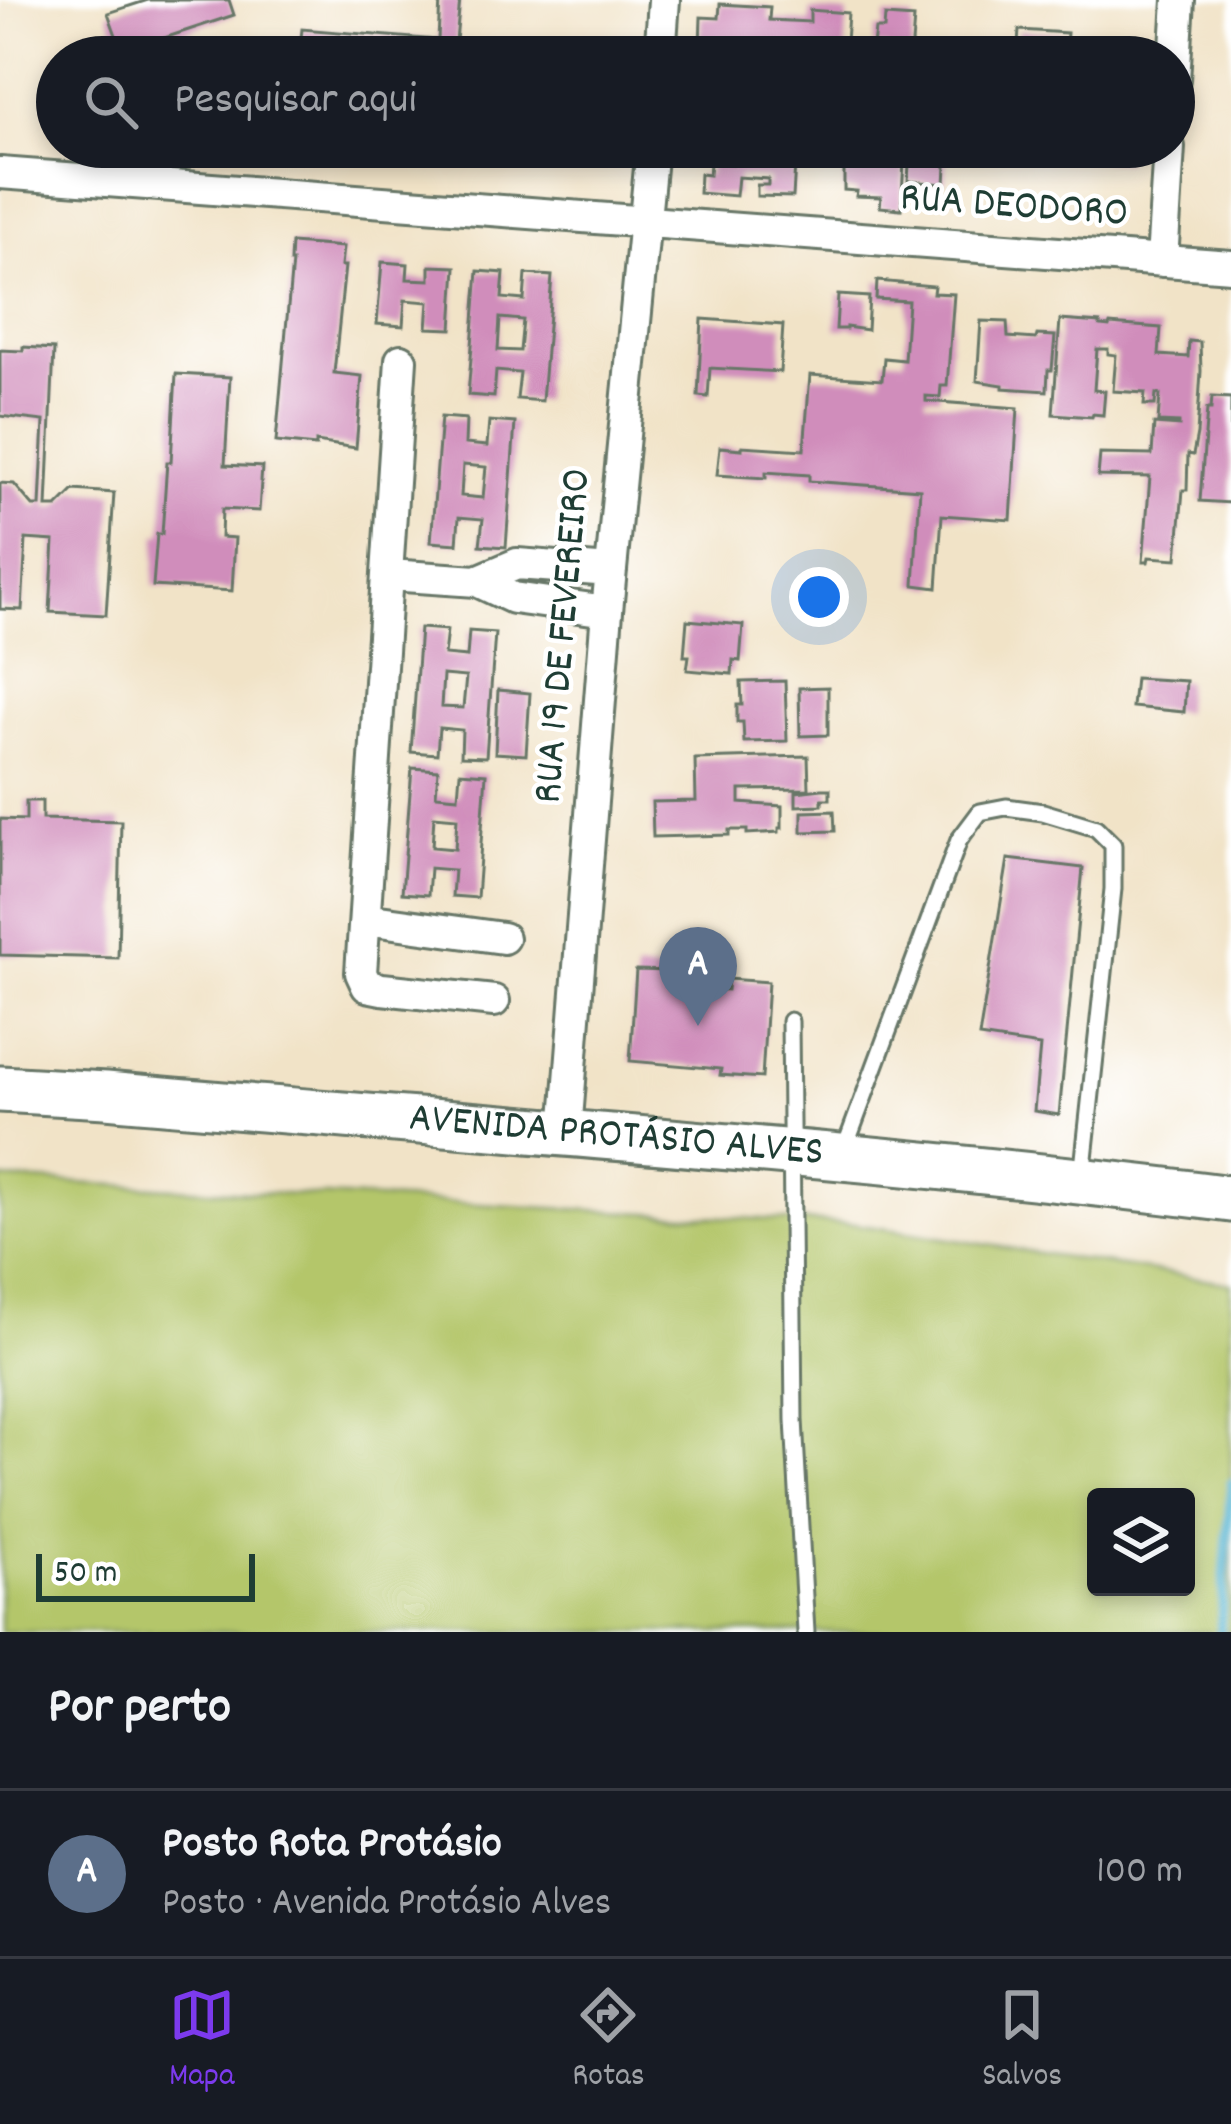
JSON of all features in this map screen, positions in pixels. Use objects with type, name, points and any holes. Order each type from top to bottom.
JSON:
[{"type":"main road","name":"AVENIDA PROTÁSIO ALVES","points":[[0,1089],[793,1151],[1231,1199]]},
{"type":"street","points":[[661,36],[664,0]]},
{"type":"street","points":[[1177,36],[1180,0]]},
{"type":"street","name":"RUA 19 DE FEVEREIRO","points":[[566,1132],[607,610],[650,168]]},
{"type":"street","points":[[1162,261],[1168,168]]},
{"type":"street","name":"RUA DEODORO","points":[[0,173],[1231,266]]},
{"type":"street","points":[[400,360],[361,973],[367,986],[494,1001]]},
{"type":"street","points":[[477,581],[517,564],[611,571]]},
{"type":"street","points":[[389,575],[477,581],[513,598],[607,610]]},
{"type":"street","points":[[364,919],[503,938]]},
{"type":"lane","points":[[842,1156],[959,840],[980,812],[1006,807],[1096,828],[1113,845],[1113,889],[1082,1180]]},
{"type":"lane","points":[[790,1021],[794,1420],[806,1632]]},
{"type":"green space","points":[[0,1179],[854,1224],[1231,1283],[1231,1632],[0,1632]]},
{"type":"building","points":[[148,0],[229,0],[234,15],[170,36],[116,36],[108,13]]},
{"type":"building","points":[[440,0],[460,0],[456,36],[438,36]]},
{"type":"building","points":[[720,4],[770,7],[769,20],[810,22],[810,10],[848,13],[846,36],[700,36],[701,17],[719,18]]},
{"type":"building","points":[[885,16],[914,18],[913,36],[874,36],[875,29],[884,29]]},
{"type":"building","points":[[302,29],[389,36],[301,36]]},
{"type":"building","points":[[1019,30],[1067,33],[1067,36],[1019,36]]},
{"type":"building","points":[[710,168],[795,168],[793,197],[757,196],[757,185],[768,185],[768,179],[738,177],[736,196],[699,193],[700,174],[709,175]]},
{"type":"building","points":[[844,168],[904,168],[901,209],[880,207],[881,197],[856,196],[857,191],[844,190]]},
{"type":"building","points":[[909,168],[946,168],[945,184],[908,181]]},
{"type":"building","points":[[291,243],[343,247],[334,373],[362,376],[356,448],[276,442]]},
{"type":"building","points":[[382,262],[408,264],[407,279],[430,280],[430,266],[456,267],[452,329],[427,328],[429,302],[405,300],[403,326],[377,324]]},
{"type":"building","points":[[478,271],[504,273],[502,298],[524,300],[526,274],[552,276],[542,401],[517,399],[520,373],[496,371],[494,397],[468,395]],"holes":[[[500,318],[523,320],[520,351],[498,350]]]},
{"type":"building","points":[[877,281],[934,286],[933,293],[954,294],[947,386],[941,386],[940,397],[926,396],[926,401],[1018,408],[1011,520],[942,515],[937,588],[914,585],[920,489],[809,481],[809,475],[766,472],[766,478],[717,475],[720,447],[804,450],[810,375],[882,380],[884,358],[904,360],[908,301],[876,299]]},
{"type":"building","points":[[838,295],[869,297],[867,330],[836,329]]},
{"type":"building","points":[[702,319],[783,325],[780,372],[710,368],[708,397],[698,396]]},
{"type":"building","points":[[1060,320],[1161,328],[1159,355],[1188,357],[1189,341],[1200,342],[1197,434],[1193,455],[1188,454],[1177,559],[1149,557],[1143,562],[1150,477],[1098,476],[1100,454],[1152,455],[1154,424],[1179,423],[1158,422],[1160,395],[1156,394],[1155,405],[1144,405],[1145,393],[1113,391],[1116,355],[1108,354],[1108,349],[1097,349],[1094,390],[1105,391],[1103,415],[1053,414]]},
{"type":"building","points":[[981,321],[1007,322],[1008,337],[1055,336],[1047,391],[977,381]]},
{"type":"building","points":[[23,347],[54,349],[47,507],[57,507],[74,490],[114,493],[106,615],[50,612],[54,541],[26,539],[22,610],[0,609],[0,483],[14,484],[33,506],[40,506],[44,421],[0,416],[0,350],[23,351]]},
{"type":"building","points":[[176,374],[230,377],[225,465],[262,467],[259,511],[222,509],[221,537],[235,538],[232,591],[153,586],[167,462],[171,462]]},
{"type":"building","points":[[1212,397],[1231,398],[1230,503],[1200,501]]},
{"type":"building","points":[[441,417],[466,419],[465,444],[487,446],[489,421],[515,423],[506,547],[480,545],[483,519],[459,517],[457,544],[431,542]],"holes":[[[463,465],[486,467],[483,498],[461,496]]]},
{"type":"building","points":[[687,620],[743,625],[740,661],[733,660],[732,674],[687,670]]},
{"type":"building","points":[[420,628],[447,630],[444,655],[467,657],[469,631],[495,633],[486,757],[461,756],[462,730],[439,728],[437,754],[411,752]],"holes":[[[443,675],[466,677],[463,708],[441,707]]]},
{"type":"building","points":[[1135,678],[1186,681],[1184,712],[1132,707]]},
{"type":"building","points":[[785,681],[787,741],[744,742],[743,722],[737,722],[741,682]]},
{"type":"building","points":[[828,687],[828,735],[800,736],[799,688]]},
{"type":"building","points":[[498,690],[530,693],[526,755],[495,753]]},
{"type":"building","points":[[808,756],[809,789],[740,790],[740,803],[782,806],[779,832],[729,830],[729,835],[653,837],[652,802],[696,801],[695,759]]},
{"type":"building","points":[[412,768],[438,770],[436,795],[458,797],[460,772],[486,774],[477,898],[452,896],[454,870],[430,868],[428,895],[402,893]],"holes":[[[434,816],[457,818],[455,849],[432,847]]]},
{"type":"building","points":[[830,789],[830,799],[822,799],[822,805],[796,806],[796,792]]},
{"type":"building","points":[[26,801],[42,801],[42,819],[121,821],[118,958],[0,955],[0,819],[26,820]]},
{"type":"building","points":[[834,811],[835,831],[802,832],[802,812]]},
{"type":"building","points":[[1008,859],[1083,868],[1059,1115],[1034,1111],[1040,1046],[979,1037]]},
{"type":"building","points":[[636,970],[671,971],[670,987],[727,990],[728,979],[768,982],[762,1078],[720,1075],[721,1069],[630,1061]]},
{"type":"waterway","points":[[1220,1632],[1231,1483]]},
{"type":"place","name":"Posto Rota Protásio","points":[[698,1026]]}]
